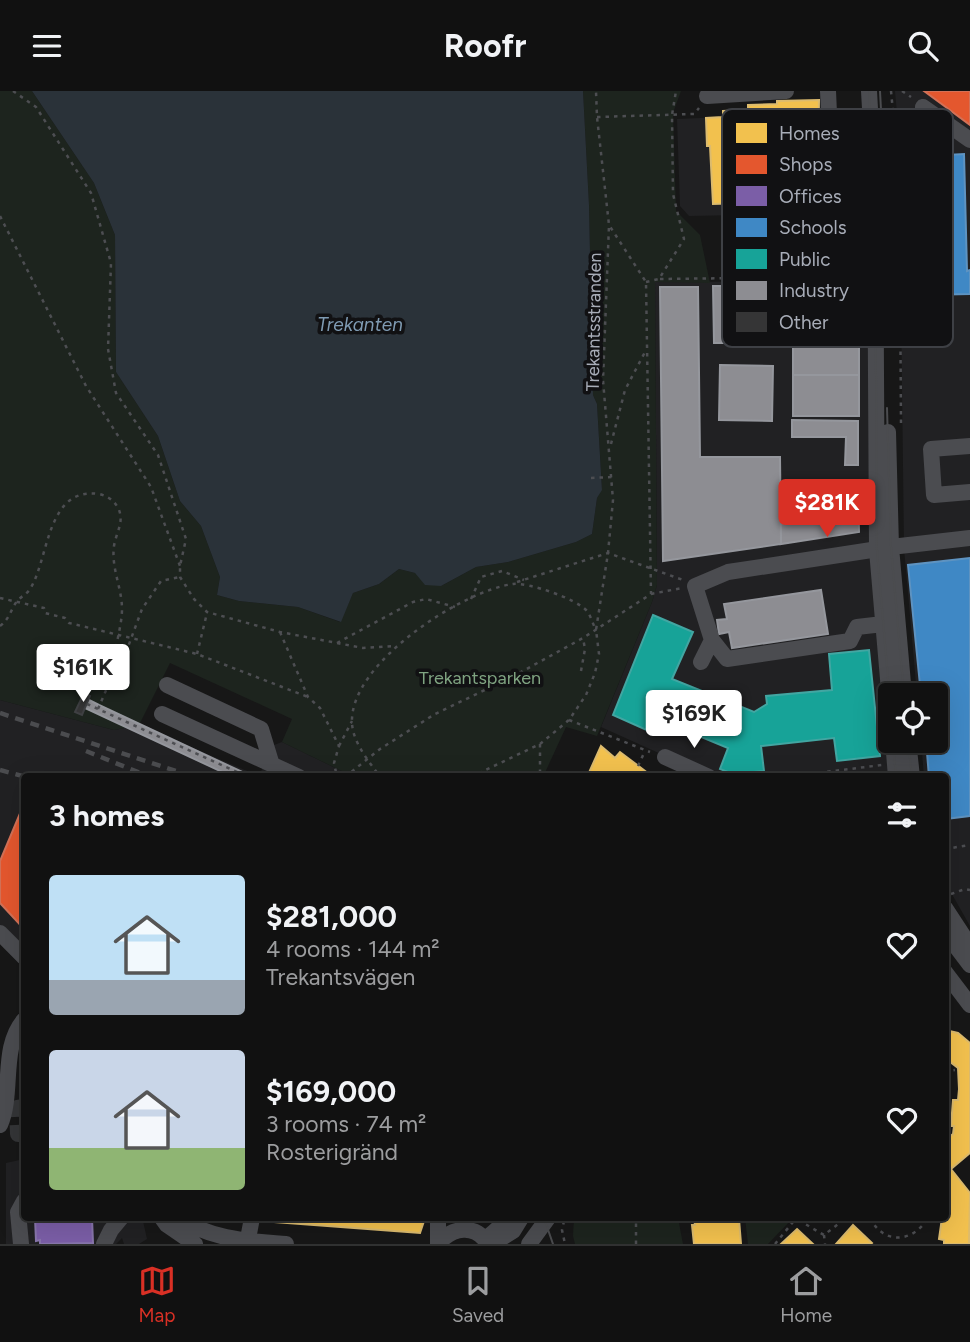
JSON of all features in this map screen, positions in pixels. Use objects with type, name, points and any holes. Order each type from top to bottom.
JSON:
[{"type":"street","points":[[707,96],[786,91]]},
{"type":"street","points":[[828,91],[829,109]]},
{"type":"street","points":[[869,91],[870,109]]},
{"type":"street","points":[[880,91],[881,109]]},
{"type":"street","points":[[953,128],[970,140]]},
{"type":"street","points":[[882,347],[883,624],[888,683]]},
{"type":"street","points":[[970,446],[931,449],[934,495],[970,492]]},
{"type":"street","points":[[883,624],[857,627],[850,641],[726,659],[712,640],[695,586],[729,572],[884,548],[970,538]]},
{"type":"street","points":[[884,548],[902,683]]},
{"type":"street","points":[[701,662],[712,640]]},
{"type":"street","points":[[167,685],[261,729],[272,765]]},
{"type":"street","points":[[162,714],[290,773]]},
{"type":"street","points":[[909,753],[912,773]]},
{"type":"street","points":[[665,757],[700,773]]},
{"type":"street","points":[[949,914],[970,946]]},
{"type":"street","points":[[0,933],[21,954]]},
{"type":"street","points":[[949,937],[970,965]]},
{"type":"street","points":[[949,977],[970,1005]]},
{"type":"street","points":[[0,1125],[5,1114],[6,1045],[21,1024]]},
{"type":"street","points":[[21,1206],[18,1212],[21,1244]]},
{"type":"street","points":[[104,1244],[119,1221]]},
{"type":"street","points":[[164,1221],[167,1225],[248,1243],[286,1244]]},
{"type":"street","points":[[248,1243],[252,1221]]},
{"type":"street","points":[[438,1221],[438,1244]]},
{"type":"street","points":[[476,1232],[504,1221]]},
{"type":"street","points":[[438,1244],[449,1233],[513,1231],[519,1221]]},
{"type":"street","points":[[529,1244],[545,1221]]},
{"type":"path","points":[[13,91],[36,107],[91,193],[111,263],[108,349],[116,393],[158,455],[186,538],[180,577],[194,599],[207,612],[280,632],[336,644],[396,646]]},
{"type":"path","name":"Trekantsstranden","points":[[479,773],[540,744],[569,719],[586,695],[599,654],[596,630],[613,500],[603,380],[609,225],[596,91]]},
{"type":"path","points":[[659,279],[684,239],[673,194],[672,115],[676,91]]},
{"type":"path","points":[[891,91],[893,109]]},
{"type":"path","points":[[597,117],[694,114],[707,96]]},
{"type":"path","points":[[0,216],[86,386],[151,487],[180,566]]},
{"type":"path","points":[[609,225],[646,282],[650,594]]},
{"type":"path","points":[[646,282],[659,279],[722,279]]},
{"type":"path","points":[[901,426],[902,347]]},
{"type":"path","points":[[610,446],[625,390],[646,349]]},
{"type":"path","points":[[591,478],[612,477]]},
{"type":"path","points":[[0,626],[12,613],[16,602],[29,590],[55,517],[66,504],[79,497],[101,495],[112,499],[120,515],[120,528],[114,545],[114,562],[122,600],[115,661],[117,667]]},
{"type":"path","points":[[336,773],[334,763],[339,746],[352,721],[355,705],[365,684],[396,646],[455,607],[515,583],[608,553],[695,586]]},
{"type":"path","points":[[471,599],[481,577],[502,571],[524,580]]},
{"type":"path","points":[[98,709],[117,667],[121,666],[142,609],[161,581],[180,577]]},
{"type":"path","points":[[515,583],[571,600],[587,611],[596,630]]},
{"type":"path","points":[[350,773],[367,758],[435,714],[512,677],[583,638],[650,594],[695,586]]},
{"type":"path","points":[[0,598],[44,608],[45,613],[65,618],[69,623],[197,653],[308,697],[320,708],[339,746]]},
{"type":"path","points":[[336,644],[413,602],[426,599],[455,607]]},
{"type":"path","points":[[197,653],[207,612]]},
{"type":"path","points":[[280,632],[308,697]]},
{"type":"path","points":[[581,671],[585,649],[583,638]]},
{"type":"path","points":[[87,704],[239,773]]},
{"type":"path","points":[[569,719],[665,757]]},
{"type":"path","points":[[352,721],[355,737],[377,773]]},
{"type":"path","points":[[540,744],[540,773]]},
{"type":"path","points":[[638,766],[645,751]]},
{"type":"path","points":[[846,773],[892,770]]},
{"type":"path","points":[[949,848],[970,845]]},
{"type":"path","points":[[949,895],[965,889],[970,890]]},
{"type":"path","points":[[949,1071],[955,1070]]},
{"type":"path","points":[[564,1221],[565,1244]]},
{"type":"path","points":[[636,1221],[636,1244]]},
{"type":"path","points":[[775,1244],[793,1223],[800,1221],[824,1235]]},
{"type":"path","points":[[824,1235],[842,1221]]},
{"type":"path","points":[[871,1221],[882,1240]]},
{"type":"path","points":[[907,1243],[921,1231],[926,1221]]},
{"type":"path","points":[[824,1235],[825,1244]]},
{"type":"shaded area","points":[[895,91],[970,91],[970,926],[949,889],[949,773],[924,773],[922,753],[948,753],[948,683],[916,683],[904,548],[902,347],[953,347],[953,109],[897,109]]},
{"type":"shaded area","points":[[722,117],[722,215],[689,216],[680,206],[677,119]]},
{"type":"shaded area","points":[[655,282],[722,282],[722,347],[869,347],[871,552],[884,683],[878,683],[878,753],[891,753],[893,773],[703,773],[601,727],[657,585]]},
{"type":"shaded area","points":[[0,700],[114,730],[139,725],[252,773],[21,773],[21,950],[0,929]]},
{"type":"shaded area","points":[[282,742],[346,773],[260,773],[266,748]]},
{"type":"shaded area","points":[[21,1160],[21,1221],[143,1221],[147,1239],[139,1244],[124,1244],[122,1238],[116,1244],[6,1244],[6,1163]]},
{"type":"green space","name":"Trekantsparken","points":[[0,91],[32,91],[94,183],[115,235],[116,372],[158,436],[180,501],[201,526],[220,577],[217,595],[239,601],[298,607],[340,622],[353,593],[379,584],[399,569],[415,573],[441,586],[476,567],[508,562],[576,542],[592,534],[597,498],[602,489],[597,404],[593,395],[589,205],[583,91],[681,91],[673,113],[676,211],[700,235],[710,283],[655,282],[657,585],[597,736],[566,727],[545,773],[346,773],[282,742],[292,719],[170,663],[139,725],[114,730],[0,700]]},
{"type":"green space","points":[[574,1221],[679,1221],[683,1244],[575,1244]]},
{"type":"green space","points":[[745,1221],[790,1221],[768,1244],[748,1244]]},
{"type":"water","name":"Trekanten","points":[[32,91],[583,91],[589,205],[593,395],[597,404],[602,490],[597,498],[592,534],[576,542],[508,562],[476,567],[441,586],[425,585],[415,573],[399,569],[379,584],[353,593],[341,622],[298,607],[239,601],[217,595],[220,577],[201,526],[180,501],[158,436],[116,372],[115,235],[94,183]]},
{"type":"building: Homes","points":[[819,100],[819,109],[748,109],[748,105],[777,104],[777,101]]},
{"type":"building: Homes","points":[[722,117],[722,204],[713,204],[706,118]]},
{"type":"building: Homes","points":[[601,746],[615,758],[620,752],[648,773],[589,773]]},
{"type":"building: Homes","points":[[949,1031],[958,1033],[970,1043],[970,1153],[951,1169],[970,1193],[969,1244],[944,1244],[944,1240],[939,1239],[942,1221],[949,1221],[949,1137],[953,1134],[954,1126],[951,1126],[953,1100],[958,1100],[958,1068],[949,1061]]},
{"type":"building: Homes","points":[[275,1221],[424,1221],[420,1233]]},
{"type":"building: Homes","points":[[694,1221],[739,1221],[741,1244],[694,1244],[692,1225],[695,1225]]},
{"type":"building: Homes","points":[[853,1225],[872,1243],[871,1244],[836,1244]]},
{"type":"building: Homes","points":[[797,1229],[813,1244],[781,1244]]},
{"type":"building: Shops","points":[[924,91],[970,91],[970,125],[953,112],[953,109]]},
{"type":"building: Shops","points":[[21,811],[21,926],[0,903],[0,861]]},
{"type":"building: Offices","points":[[35,1221],[92,1221],[93,1243],[40,1244],[40,1240],[36,1241]]},
{"type":"building: Schools","points":[[964,154],[970,294],[953,294],[953,155]]},
{"type":"building: Schools","points":[[970,558],[970,816],[949,819],[949,773],[929,773],[927,753],[948,753],[948,683],[920,683],[908,565]]},
{"type":"building: Public","points":[[653,615],[693,632],[672,679],[754,712],[767,704],[766,696],[832,690],[829,654],[869,650],[880,756],[837,761],[834,738],[761,746],[764,771],[730,773],[720,769],[728,748],[658,719],[651,732],[613,715]]},
{"type":"building: Industry","points":[[713,286],[722,286],[722,343],[714,343]]},
{"type":"building: Industry","points":[[660,287],[698,287],[700,457],[780,457],[781,544],[663,561]]},
{"type":"building: Industry","points":[[793,347],[859,347],[859,375],[793,375]]},
{"type":"building: Industry","points":[[720,365],[773,366],[772,421],[719,420]]},
{"type":"building: Industry","points":[[793,375],[859,375],[859,416],[793,416]]},
{"type":"building: Industry","points":[[792,420],[858,421],[858,465],[845,465],[846,437],[792,437]]},
{"type":"building: Industry","points":[[840,482],[858,482],[859,532],[781,544],[781,524],[840,515],[840,506],[834,506],[834,499],[840,499]]},
{"type":"building: Industry","points":[[821,590],[828,634],[732,648],[729,632],[719,634],[717,620],[727,619],[724,604]]},
{"type":"building: Industry","points":[[89,700],[244,773],[224,773],[85,708]]},
{"type":"building: Other","points":[[84,693],[90,696],[82,715],[75,712]]},
{"type":"tunnel","points":[[21,1107],[17,1108],[18,1134],[21,1134]]},
{"type":"tram line","points":[[869,91],[870,109]]},
{"type":"tram line","points":[[880,91],[881,109]]},
{"type":"tram line","points":[[876,347],[877,550],[888,683]]},
{"type":"tram line","points":[[887,408],[891,547],[903,683]]},
{"type":"tram line","points":[[894,753],[896,773]]},
{"type":"tram line","points":[[909,753],[912,773]]},
{"type":"tram line","points":[[545,1221],[553,1244]]},
{"type":"railway","points":[[0,713],[182,773]]},
{"type":"railway","points":[[86,751],[140,773]]},
{"type":"railway","points":[[0,770],[21,776]]}]
